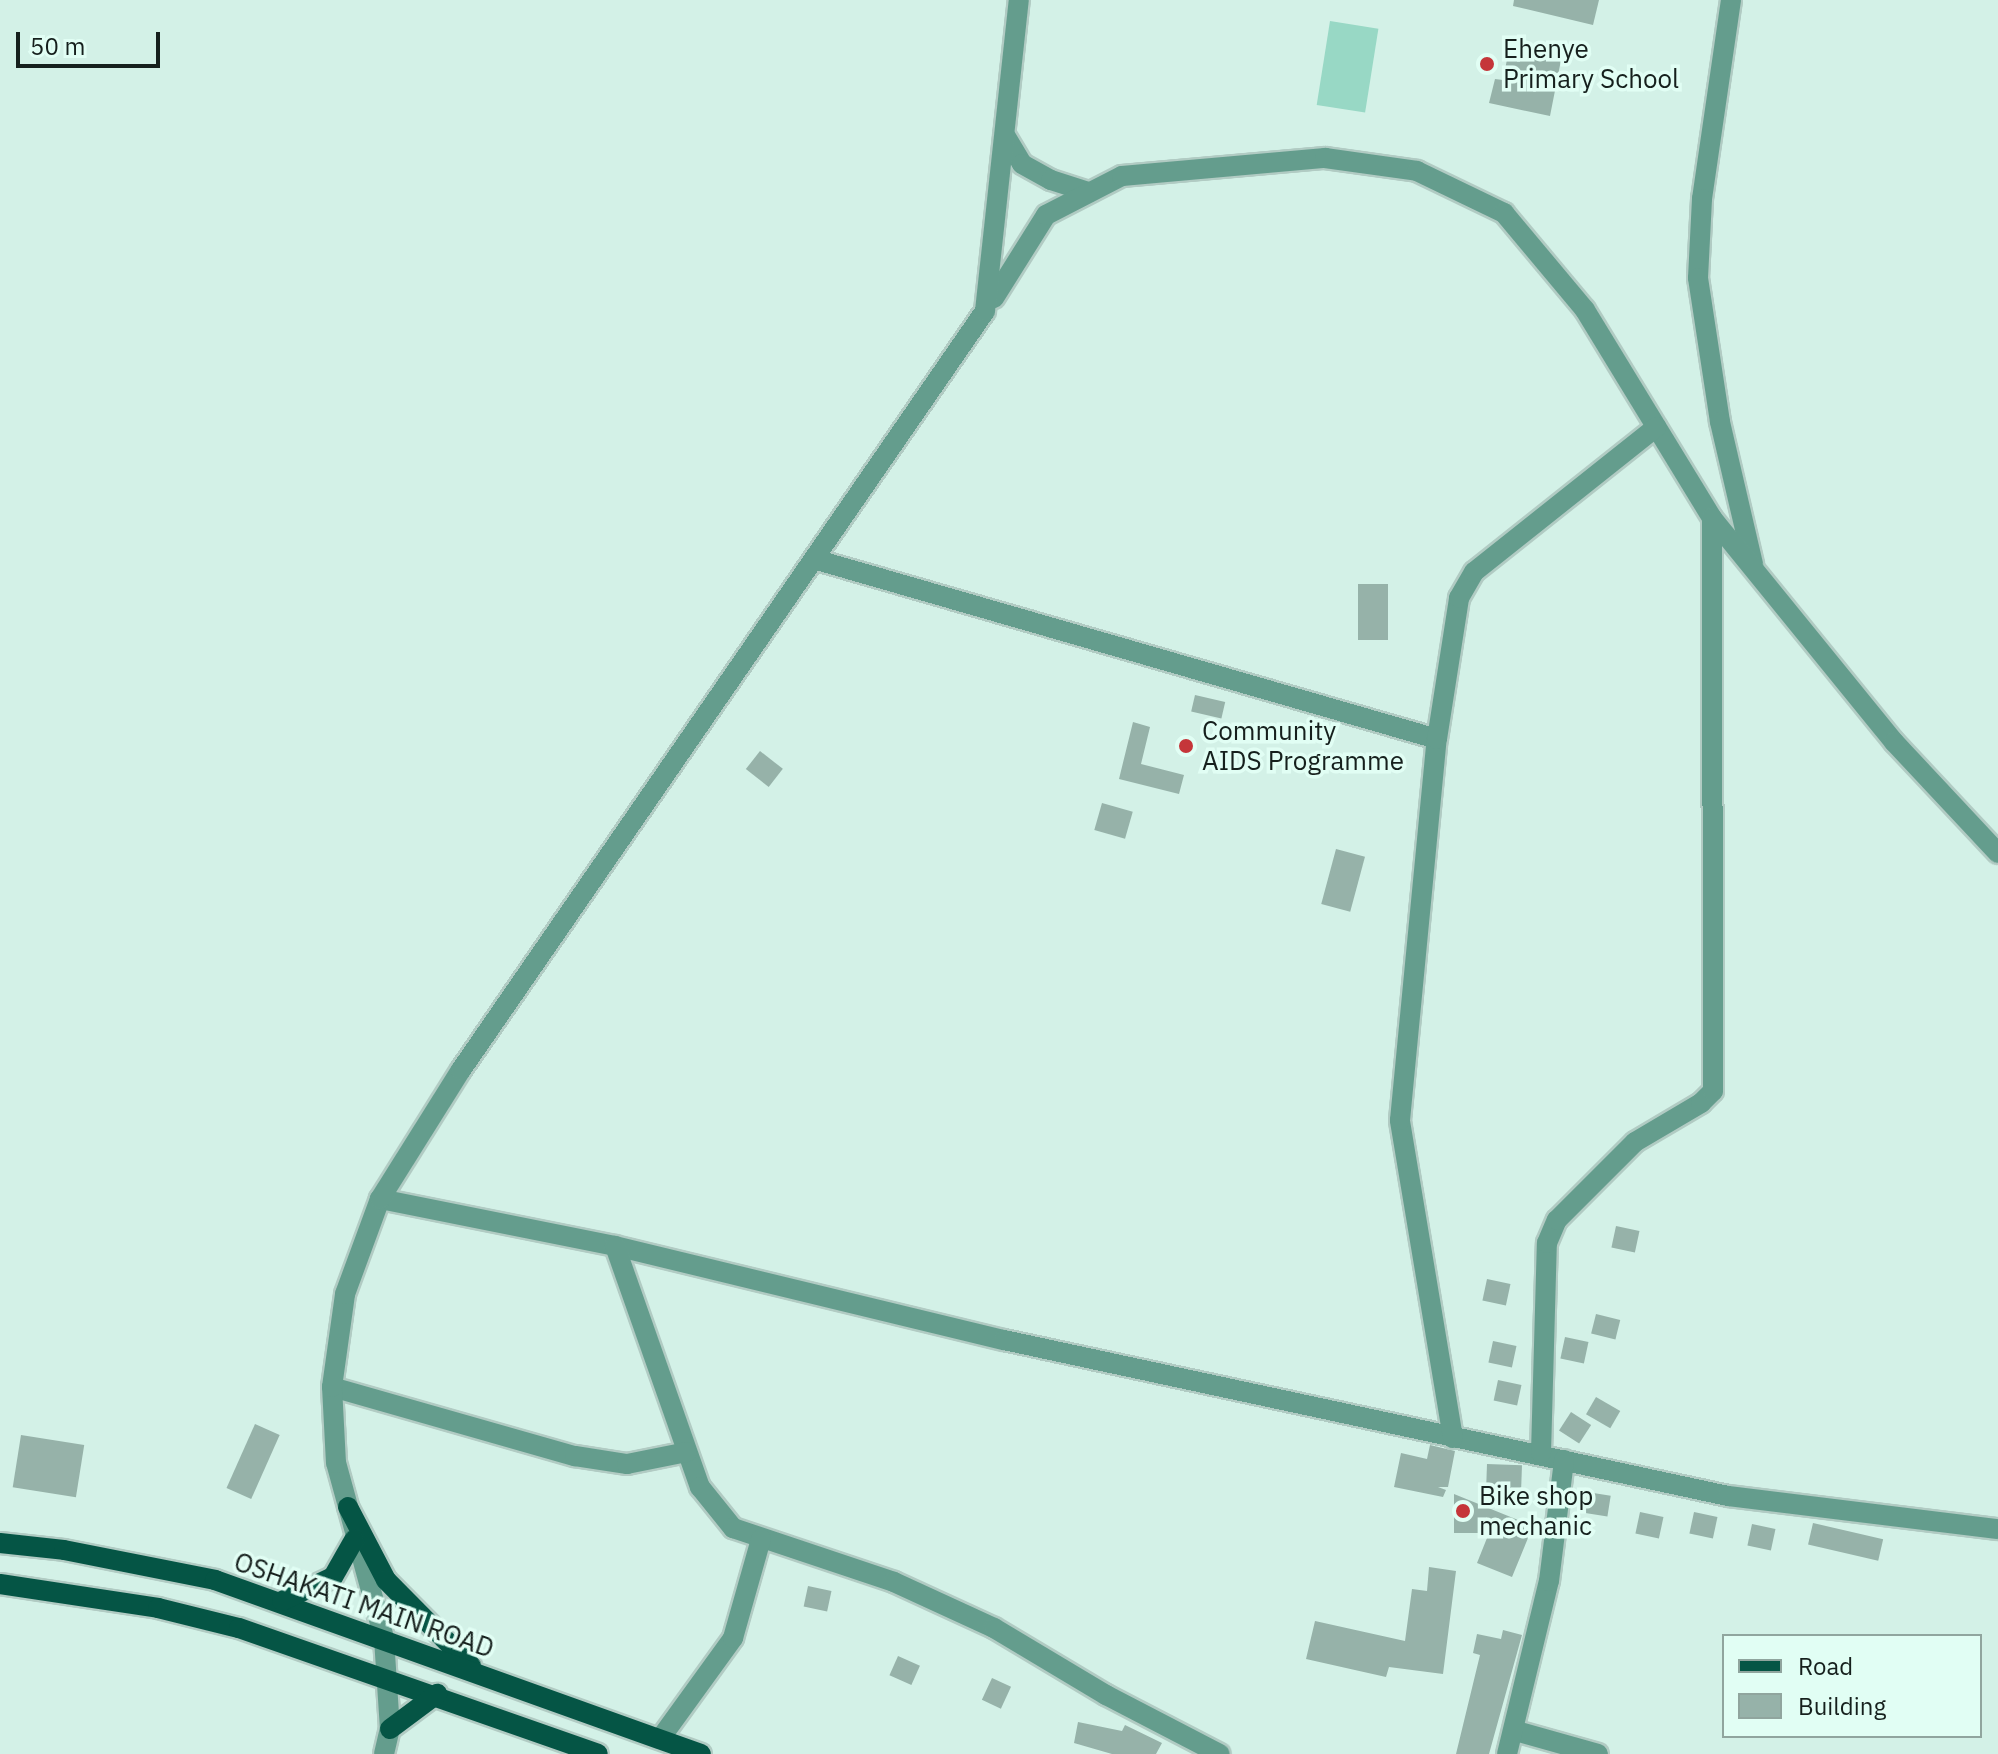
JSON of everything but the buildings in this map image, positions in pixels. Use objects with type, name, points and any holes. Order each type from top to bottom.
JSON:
[{"type":"main road","points":[[348,1507],[386,1580],[409,1609],[476,1670]]},
{"type":"main road","points":[[282,1601],[333,1577],[354,1540]]},
{"type":"main road","name":"OSHAKATI MAIN ROAD","points":[[0,1543],[64,1550],[200,1577],[282,1601],[701,1754]]},
{"type":"main road","points":[[0,1584],[158,1608],[239,1628],[437,1694],[598,1754]]},
{"type":"main road","points":[[390,1729],[437,1694]]},
{"type":"street","points":[[985,311],[1019,0]]},
{"type":"street","points":[[1731,0],[1702,199],[1698,278],[1720,422],[1755,572]]},
{"type":"street","points":[[1006,137],[1022,164],[1051,180],[1089,192]]},
{"type":"street","points":[[384,1754],[390,1729],[384,1638],[354,1540],[336,1463],[332,1387],[345,1294],[380,1199],[470,1057],[817,560],[1046,215],[1122,176],[1325,158],[1417,171],[1504,213],[1585,310],[1712,518],[1894,742],[1998,853]]},
{"type":"street","points":[[1453,1438],[1400,1120],[1437,739],[1464,585],[1656,427]]},
{"type":"street","points":[[1541,1453],[1547,1243],[1557,1220],[1635,1142],[1701,1103],[1713,1091],[1712,518]]},
{"type":"street","points":[[817,560],[1437,739]]},
{"type":"street","points":[[380,1199],[615,1246],[1004,1340],[1453,1438],[1541,1453],[1728,1496],[1998,1529]]},
{"type":"street","points":[[615,1246],[687,1452],[714,1506],[733,1528],[761,1539],[814,1551],[966,1615],[1220,1754]]},
{"type":"street","points":[[332,1387],[575,1456],[627,1464],[687,1452]]},
{"type":"street","points":[[1507,1754],[1516,1731],[1549,1581],[1564,1460]]},
{"type":"street","points":[[660,1739],[733,1638],[761,1539]]},
{"type":"street","points":[[1516,1731],[1598,1754]]},
{"type":"green space","points":[[1330,21],[1378,29],[1365,113],[1317,105]]},
{"type":"place","name":"Ehenye Primary School","points":[[1487,64]]},
{"type":"place","name":"Community AIDS Programme","points":[[1186,746]]},
{"type":"place","name":"Bike shop mechanic","points":[[1463,1511]]}]
